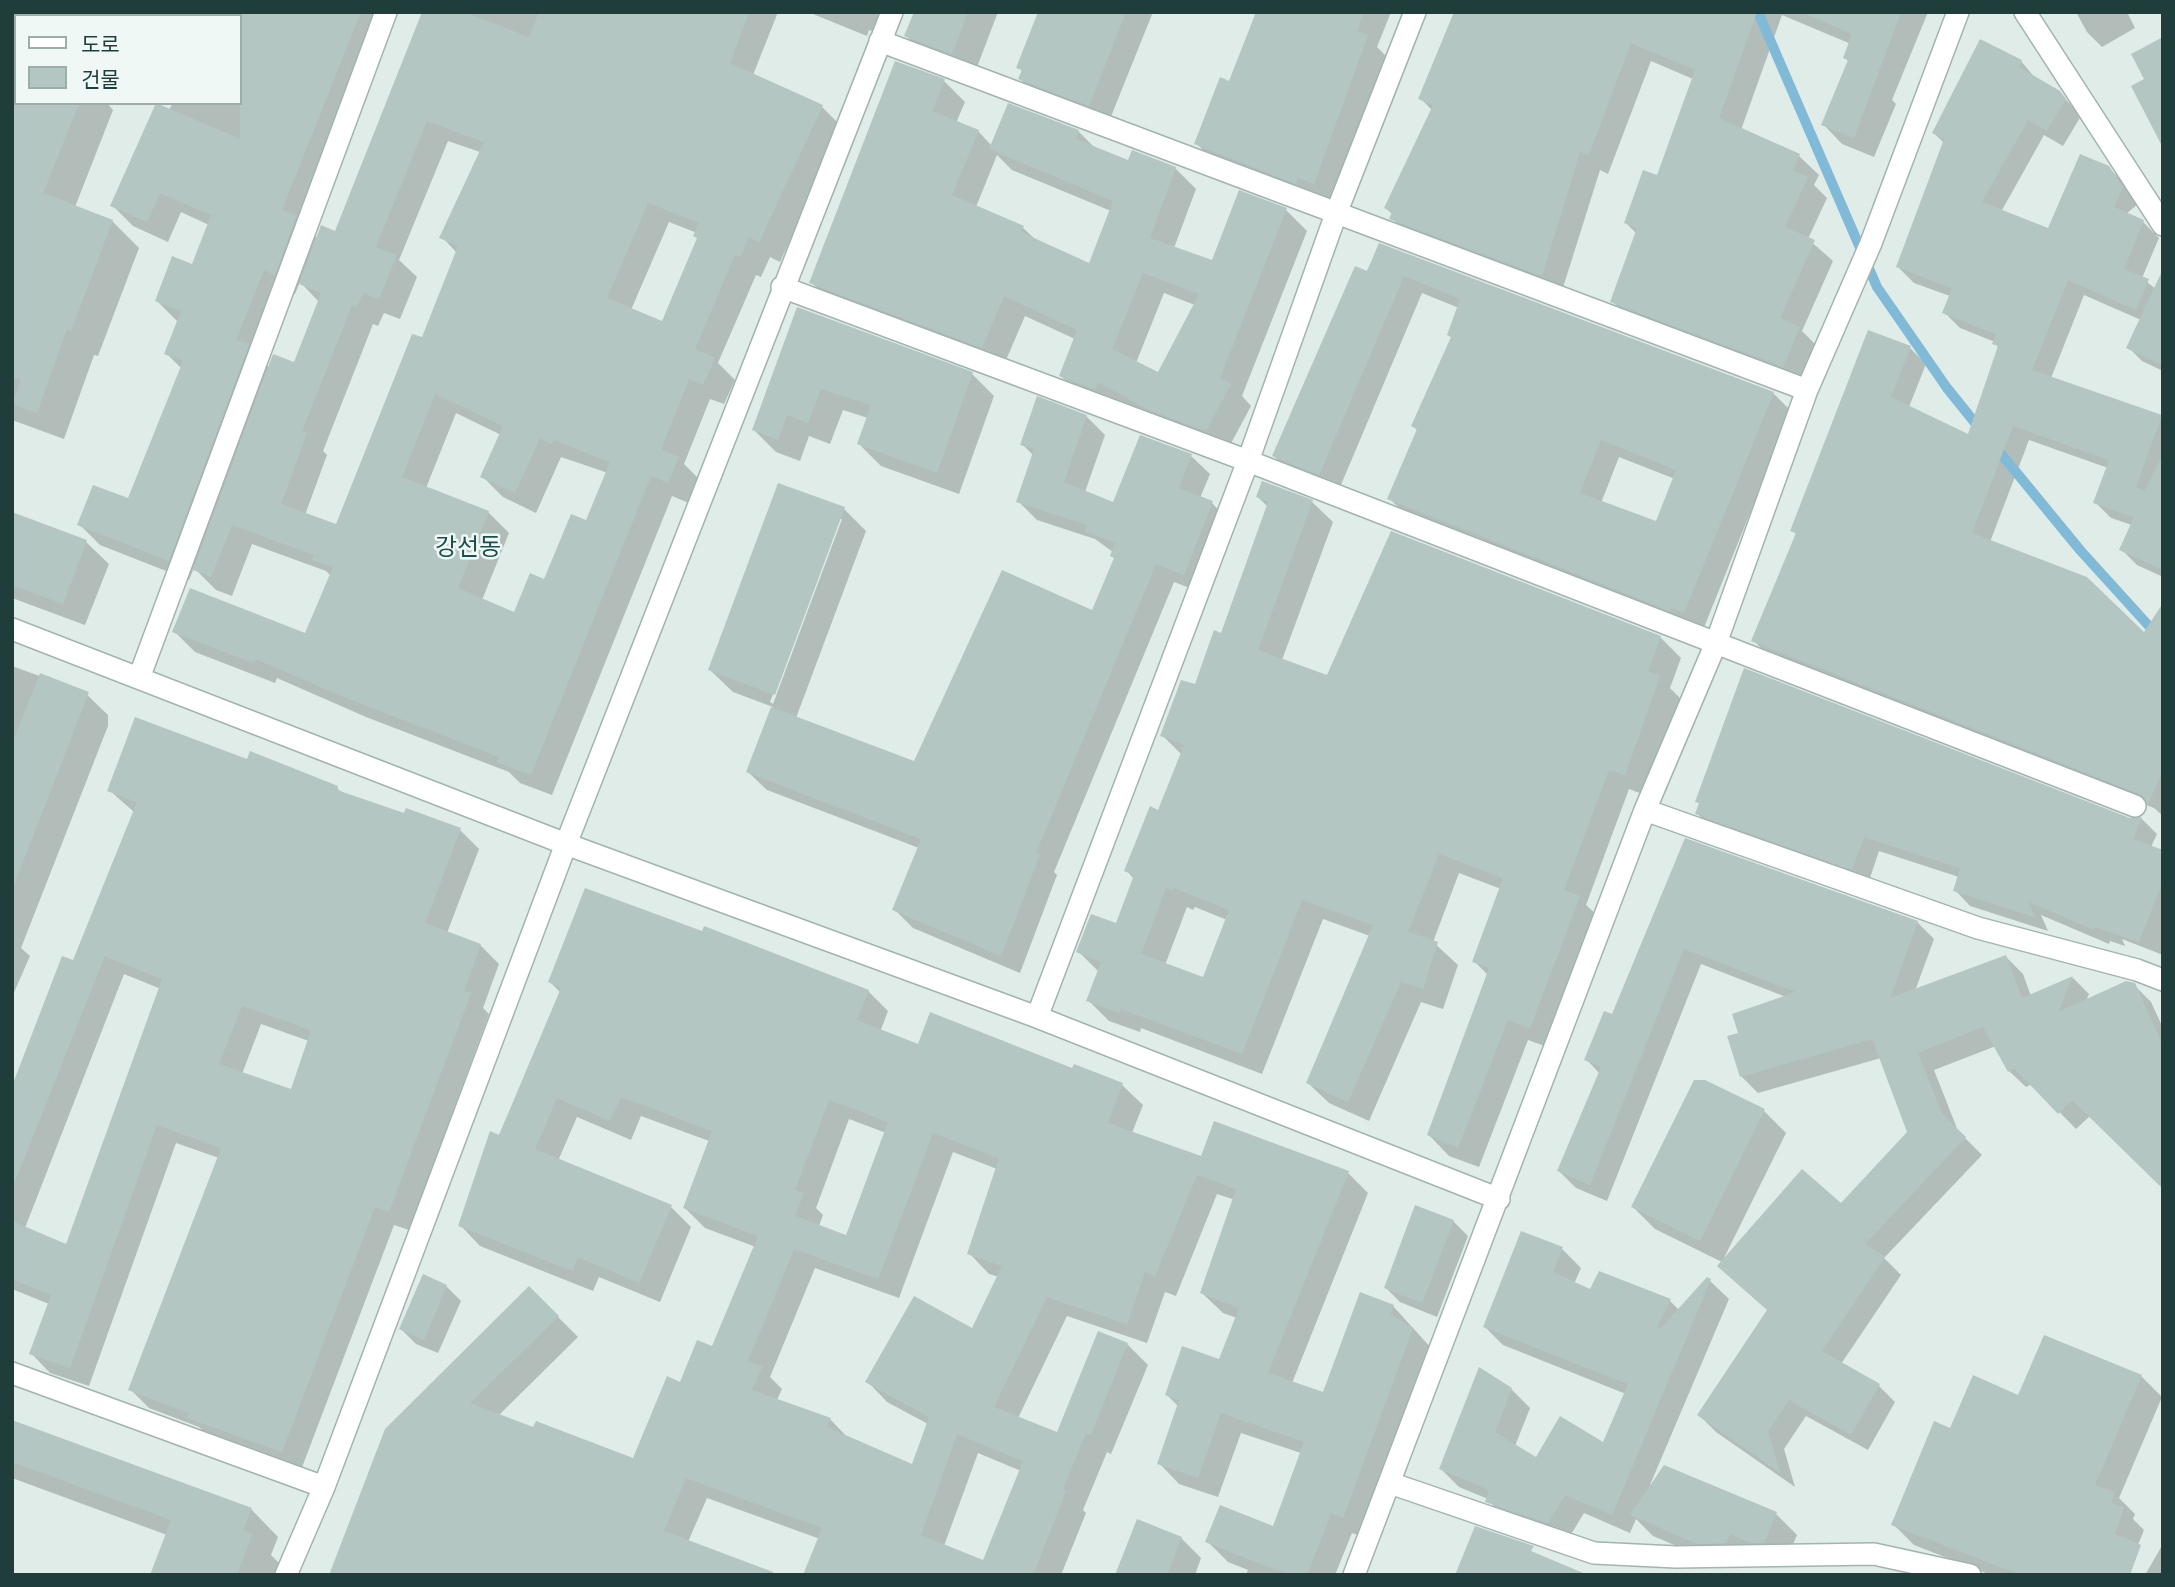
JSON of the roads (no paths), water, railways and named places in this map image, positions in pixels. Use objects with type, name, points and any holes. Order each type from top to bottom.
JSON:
[{"type":"street","points":[[139,678],[386,12]]},
{"type":"street","points":[[286,1575],[324,1487],[566,844],[891,12]]},
{"type":"street","points":[[1037,1017],[1248,461],[1337,211],[1415,12]]},
{"type":"street","points":[[1354,1575],[1645,810],[1716,643],[1807,390],[1871,243],[1958,12]]},
{"type":"street","points":[[2025,12],[2163,225]]},
{"type":"street","points":[[880,41],[1807,390]]},
{"type":"street","points":[[782,287],[1248,461],[2135,806]]},
{"type":"street","points":[[12,629],[566,844],[1037,1017],[1499,1199]]},
{"type":"street","points":[[1645,810],[1978,928],[2163,980]]},
{"type":"street","points":[[12,1373],[324,1487]]},
{"type":"street","points":[[1390,1483],[1594,1553],[1676,1557],[1874,1554],[1970,1575]]},
{"type":"waterway","points":[[1758,12],[1877,287],[1947,388],[1980,429]]},
{"type":"waterway","points":[[1993,444],[2080,550],[2158,636]]},
{"type":"district","name":"강선동","points":[[468,548]]}]
